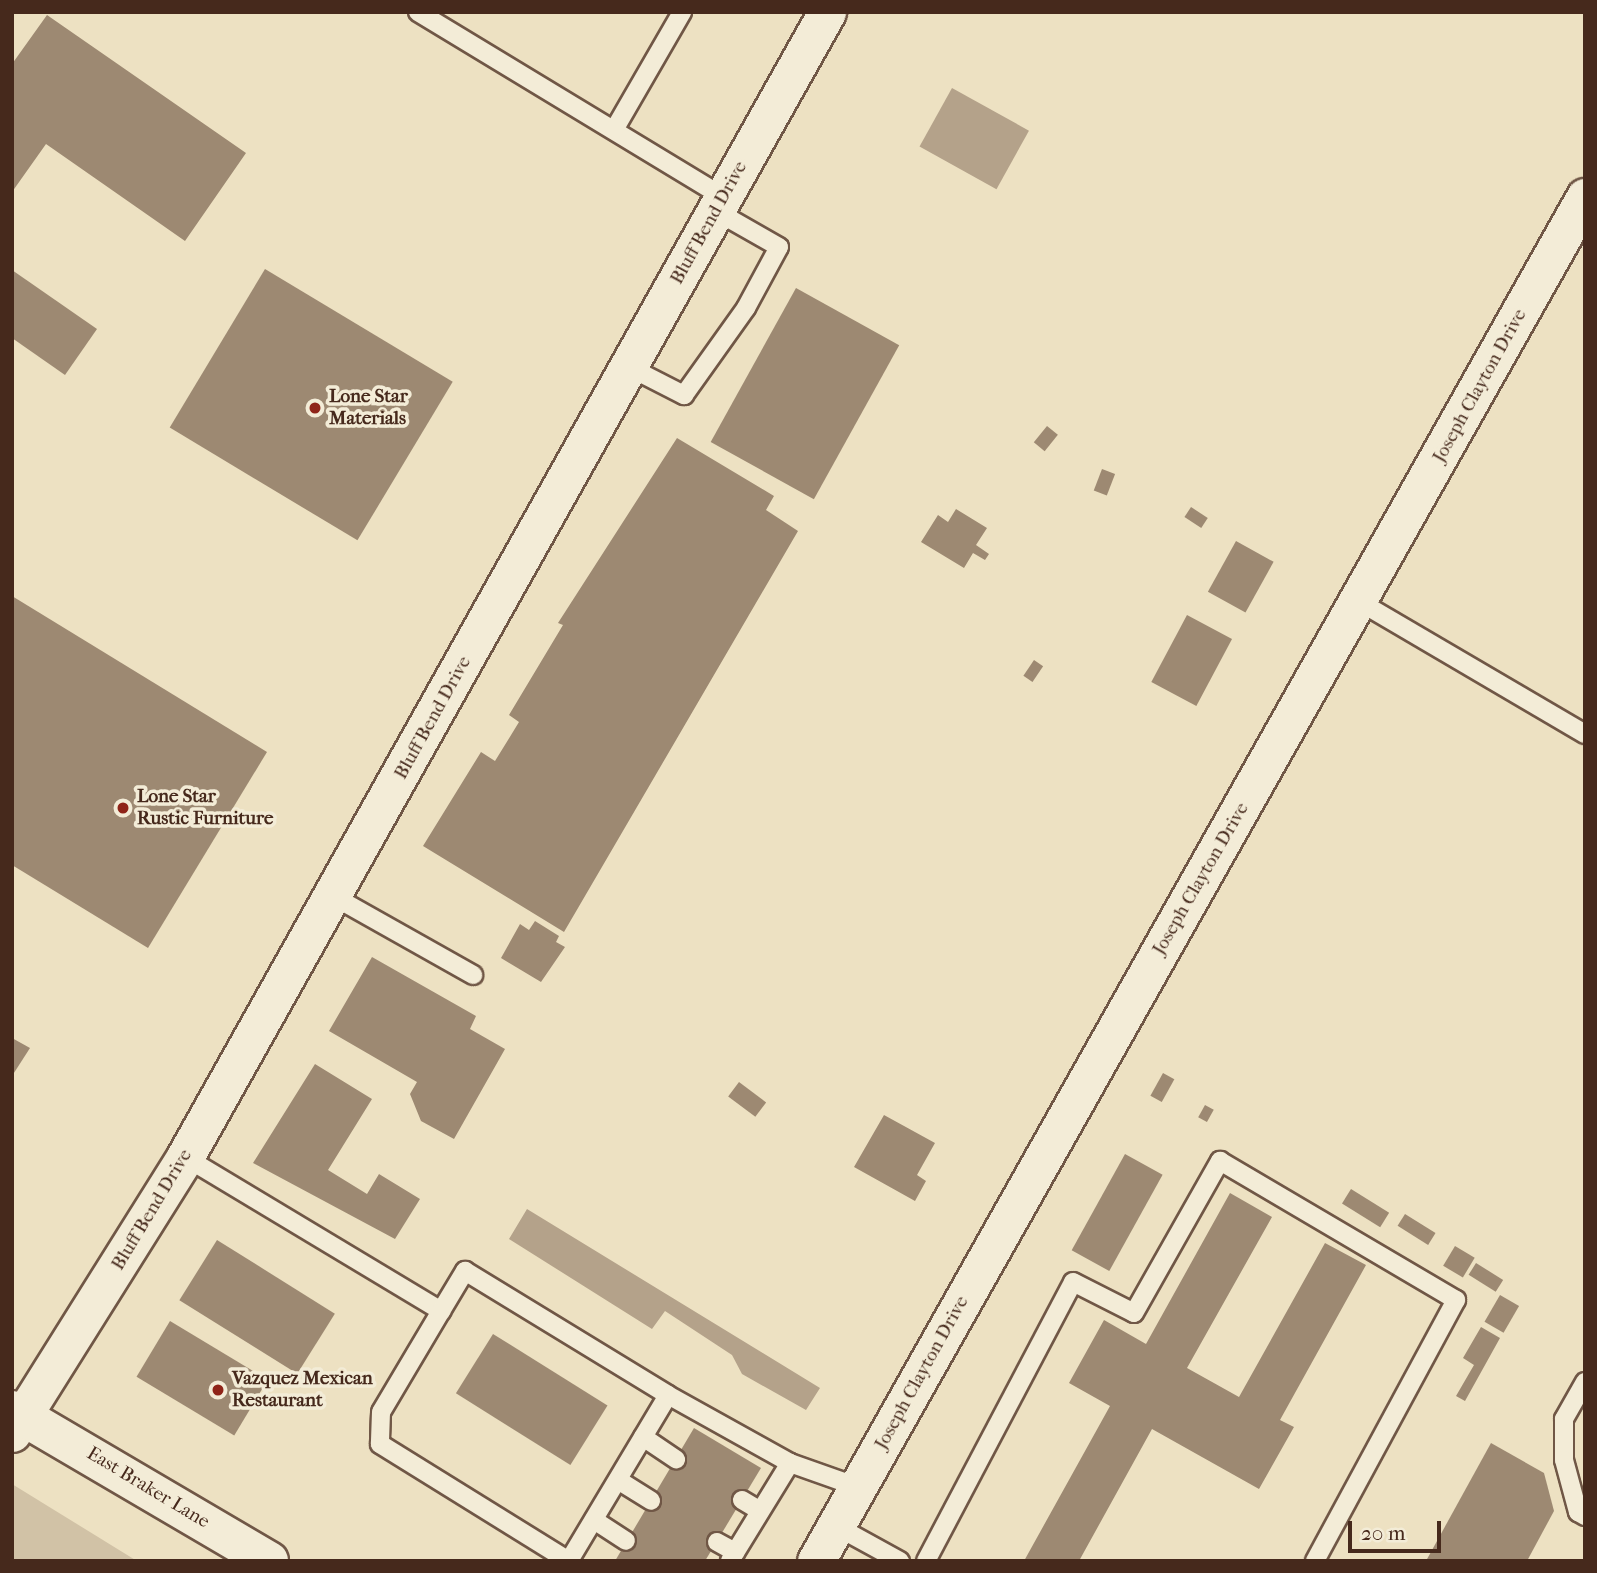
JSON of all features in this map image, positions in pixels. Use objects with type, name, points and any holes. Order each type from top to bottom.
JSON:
[{"type":"main road","name":"East Braker Lane","points":[[16,1415],[248,1556]]},
{"type":"street","name":"Bluff Bend Drive","points":[[16,1415],[185,1157],[827,12]]},
{"type":"street","name":"Joseph Clayton Drive","points":[[816,1561],[1360,602],[1585,197]]},
{"type":"lane","points":[[418,12],[614,130],[779,247],[746,308],[684,395],[629,367]]},
{"type":"lane","points":[[614,130],[682,12]]},
{"type":"lane","points":[[1360,602],[1585,734]]},
{"type":"lane","points":[[333,896],[473,975]]},
{"type":"lane","points":[[185,1157],[441,1311]]},
{"type":"lane","points":[[926,1561],[1073,1282],[1134,1313],[1220,1161],[1456,1300],[1315,1561]]},
{"type":"lane","points":[[668,1395],[570,1560],[380,1444],[381,1412],[465,1271],[668,1395],[790,1463],[858,1487]]},
{"type":"lane","points":[[1585,1382],[1564,1419],[1564,1460],[1578,1512],[1585,1516]]},
{"type":"lane","points":[[643,1437],[676,1458]]},
{"type":"lane","points":[[717,1542],[733,1556],[790,1463]]},
{"type":"lane","points":[[618,1480],[651,1501]]},
{"type":"lane","points":[[742,1500],[760,1511]]},
{"type":"lane","points":[[594,1520],[626,1541]]},
{"type":"lane","points":[[836,1526],[900,1561]]},
{"type":"shaded area","points":[[952,88],[1029,131],[996,189],[920,147]]},
{"type":"shaded area","points":[[527,1209],[820,1388],[806,1410],[742,1374],[732,1355],[665,1311],[652,1329],[509,1239]]},
{"type":"shaded area","points":[[12,1484],[137,1561],[12,1561]]},
{"type":"building","points":[[47,15],[246,153],[185,241],[46,144],[12,192],[12,64]]},
{"type":"building","name":"Lone Star Materials","points":[[265,269],[453,382],[357,540],[170,428]]},
{"type":"building","points":[[12,270],[97,329],[65,375],[12,338]]},
{"type":"building","points":[[796,288],[899,345],[814,499],[711,442]]},
{"type":"building","points":[[1047,426],[1058,435],[1045,451],[1034,442]]},
{"type":"building","points":[[677,438],[774,496],[766,510],[798,531],[564,932],[423,846],[481,752],[495,761],[519,722],[509,715],[563,625],[558,623]]},
{"type":"building","points":[[1102,469],[1115,474],[1107,495],[1094,490]]},
{"type":"building","points":[[1191,507],[1208,518],[1201,528],[1184,517]]},
{"type":"building","points":[[956,509],[987,528],[976,545],[989,554],[985,560],[973,553],[964,568],[921,542],[938,515],[948,522]]},
{"type":"building","points":[[1236,541],[1274,562],[1245,613],[1208,592]]},
{"type":"building","name":"Lone Star Rustic Furniture","points":[[12,596],[267,752],[148,948],[12,865]]},
{"type":"building","points":[[1187,615],[1232,639],[1196,706],[1151,682]]},
{"type":"building","points":[[1034,660],[1043,666],[1032,682],[1023,676]]},
{"type":"building","points":[[535,921],[559,936],[556,942],[565,947],[541,982],[501,958],[520,924],[529,930]]},
{"type":"building","points":[[372,957],[476,1016],[470,1029],[505,1049],[454,1139],[421,1121],[410,1094],[417,1082],[329,1031]]},
{"type":"building","points":[[12,1038],[30,1048],[12,1076]]},
{"type":"building","points":[[315,1064],[372,1099],[328,1170],[367,1194],[379,1174],[420,1199],[395,1239],[253,1163]]},
{"type":"building","points":[[1163,1073],[1174,1079],[1162,1102],[1150,1096]]},
{"type":"building","points":[[739,1082],[766,1102],[755,1117],[728,1096]]},
{"type":"building","points":[[1205,1105],[1214,1110],[1207,1122],[1198,1117]]},
{"type":"building","points":[[884,1115],[935,1143],[917,1175],[926,1181],[915,1201],[854,1167]]},
{"type":"building","points":[[1125,1154],[1163,1175],[1109,1271],[1072,1250]]},
{"type":"building","points":[[1351,1189],[1389,1213],[1380,1227],[1342,1203]]},
{"type":"building","points":[[1230,1193],[1272,1217],[1187,1368],[1239,1397],[1325,1243],[1366,1265],[1280,1420],[1294,1427],[1259,1489],[1152,1429],[1079,1561],[1024,1561],[1110,1406],[1069,1383],[1104,1320],[1146,1344]]},
{"type":"building","points":[[1405,1214],[1436,1233],[1428,1245],[1398,1226]]},
{"type":"building","points":[[217,1240],[335,1314],[297,1374],[179,1300]]},
{"type":"building","points":[[1455,1246],[1475,1258],[1463,1278],[1443,1266]]},
{"type":"building","points":[[1476,1263],[1503,1280],[1496,1292],[1469,1275]]},
{"type":"building","points":[[1500,1295],[1519,1306],[1504,1333],[1484,1322]]},
{"type":"building","points":[[170,1321],[268,1380],[234,1435],[137,1377]]},
{"type":"building","points":[[1481,1327],[1500,1338],[1465,1401],[1456,1396],[1474,1365],[1463,1358]]},
{"type":"building","points":[[493,1334],[607,1406],[570,1465],[456,1393]]},
{"type":"building","points":[[694,1428],[761,1468],[705,1561],[615,1561]]},
{"type":"building","points":[[1491,1443],[1544,1473],[1554,1511],[1527,1561],[1426,1561]]},
{"type":"place","name":"Lone Star Materials","points":[[315,408]]},
{"type":"place","name":"Lone Star Rustic Furniture","points":[[123,808]]},
{"type":"place","name":"Vazquez Mexican Restaurant","points":[[218,1390]]}]
